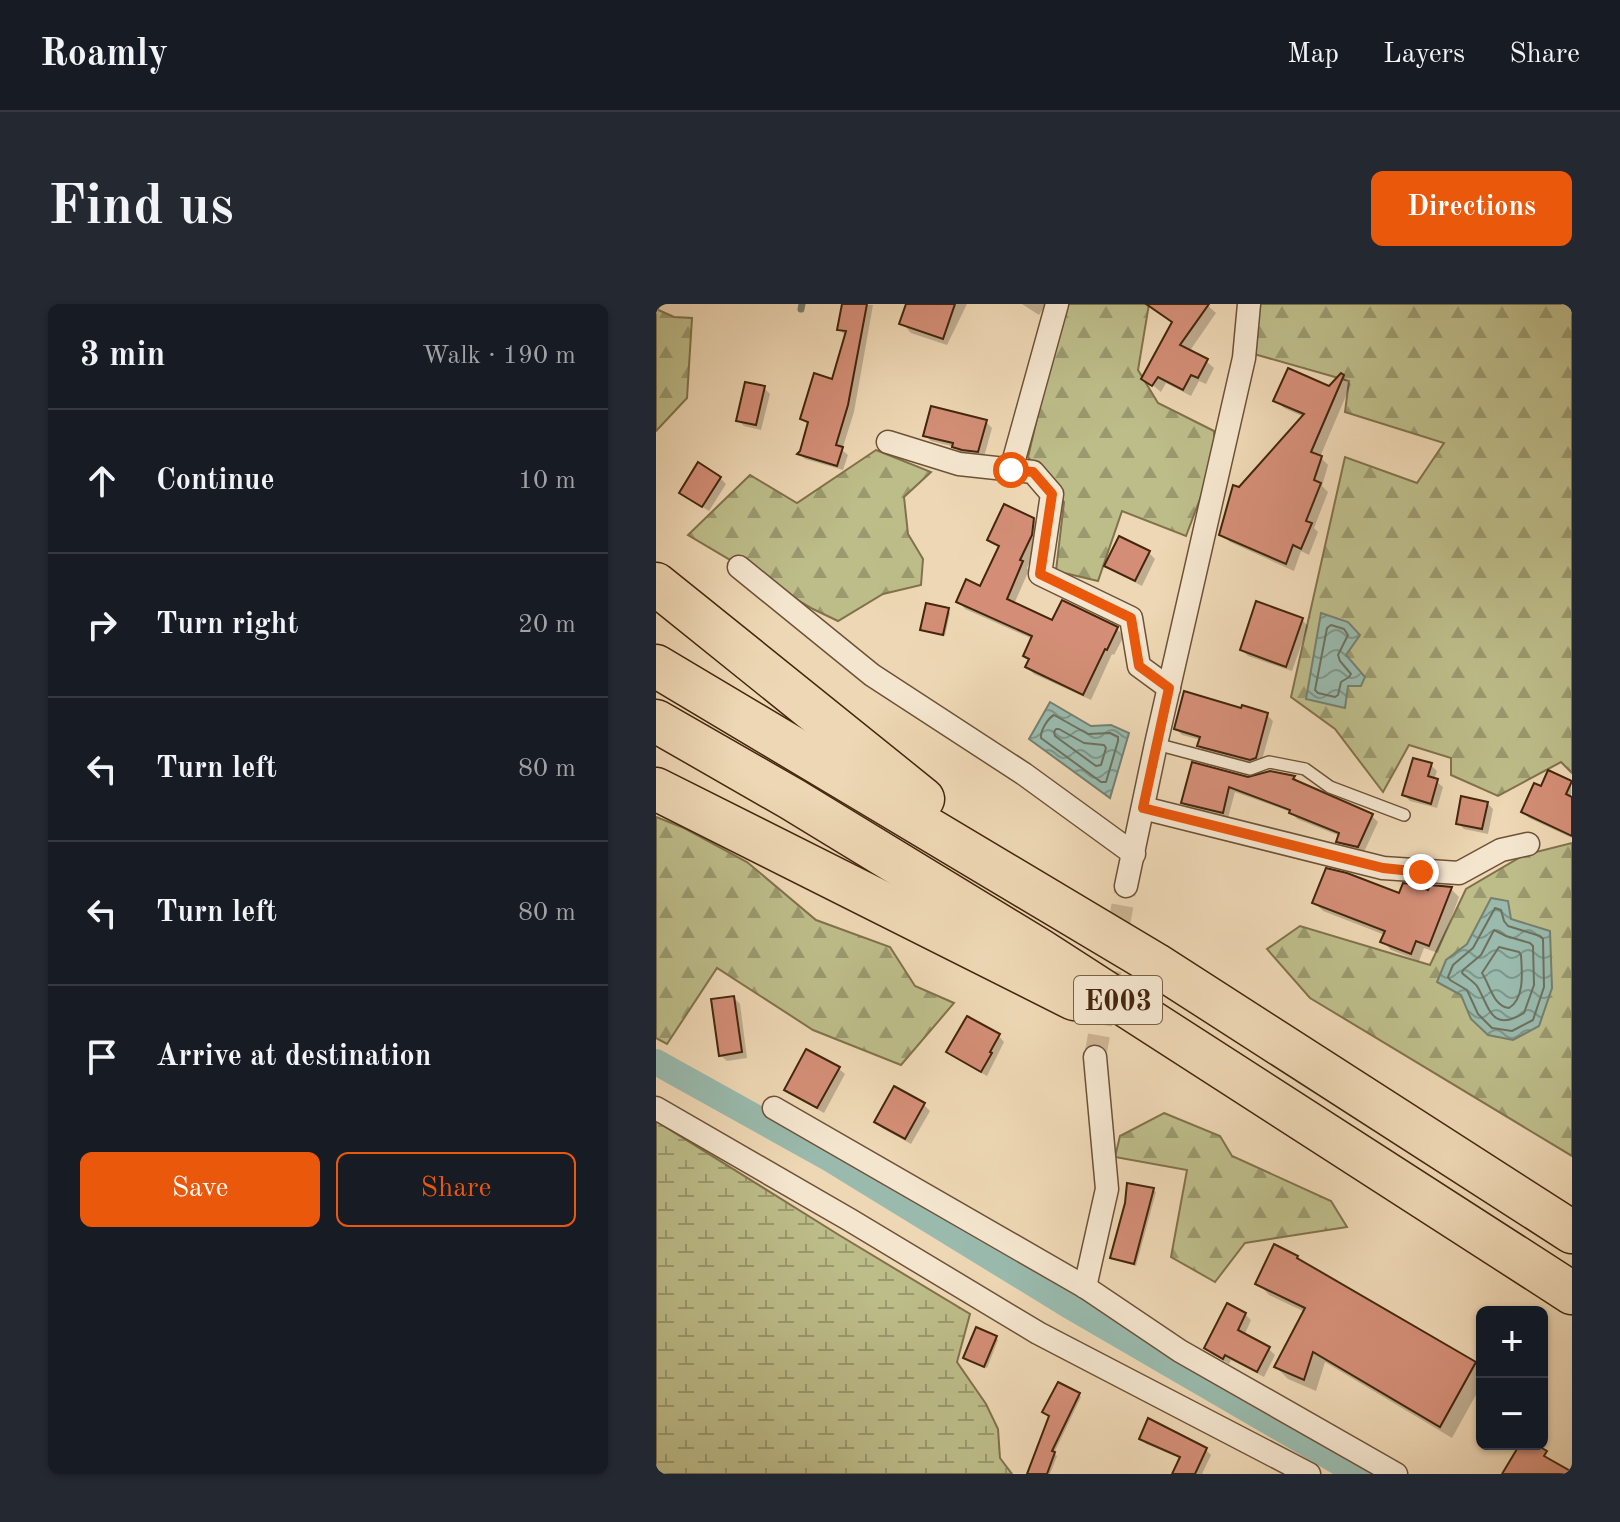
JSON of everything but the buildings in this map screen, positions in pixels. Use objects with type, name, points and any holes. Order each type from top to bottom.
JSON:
[{"type":"highway","points":[[656,584],[1042,895]]},
{"type":"highway","name":"E003","points":[[656,666],[1155,964],[1572,1232]]},
{"type":"highway","name":"E003","points":[[656,721],[1024,940],[1572,1293]]},
{"type":"highway","points":[[656,789],[1268,1097]]},
{"type":"street","points":[[1011,470],[1057,304]]},
{"type":"street","points":[[1126,886],[1244,358],[1249,304]]},
{"type":"street","points":[[888,442],[959,464],[1033,472],[1052,494],[1040,574],[1131,618],[1139,666],[1169,688]]},
{"type":"street","points":[[739,567],[872,675],[1024,774],[1134,854]]},
{"type":"street","points":[[1143,808],[1368,865],[1395,869],[1459,873],[1501,850],[1528,844]]},
{"type":"street","points":[[1085,1287],[1107,1189],[1095,1057]]},
{"type":"street","points":[[656,1108],[1038,1333],[1309,1474]]},
{"type":"street","points":[[774,1108],[1085,1287],[1180,1351],[1396,1474]]},
{"type":"lane","points":[[1156,744],[1250,769],[1269,762],[1305,769],[1330,787],[1404,815]]},
{"type":"green space","points":[[1064,304],[1149,304],[1138,370],[1158,403],[1214,431],[1215,459],[1186,536],[1122,511],[1098,581],[1056,571],[1064,502],[1028,457]]},
{"type":"green space","points":[[1260,304],[1572,304],[1572,773],[1561,762],[1498,796],[1451,775],[1451,758],[1409,745],[1383,792],[1335,729],[1291,697],[1345,457],[1417,483],[1444,443],[1345,412],[1349,381],[1254,354]]},
{"type":"green space","points":[[656,309],[674,317],[692,318],[687,398],[656,431]]},
{"type":"green space","points":[[876,450],[931,472],[904,497],[908,534],[923,559],[921,585],[883,594],[838,621],[688,535],[750,475],[797,503]]},
{"type":"green space","points":[[656,817],[684,828],[747,862],[816,920],[890,947],[915,986],[954,1003],[901,1065],[813,1030],[717,968],[667,1044],[656,1038]]},
{"type":"green space","points":[[1572,843],[1572,1156],[1310,998],[1267,949],[1300,926],[1430,965],[1466,889],[1524,855]]},
{"type":"green space","points":[[1164,1113],[1220,1136],[1232,1156],[1331,1201],[1347,1227],[1245,1243],[1215,1282],[1171,1257],[1187,1170],[1115,1157],[1120,1136]]},
{"type":"green space","points":[[656,1121],[970,1314],[957,1362],[986,1404],[998,1429],[1000,1458],[1012,1474],[656,1474]]},
{"type":"water","points":[[1321,613],[1348,622],[1360,635],[1346,655],[1365,677],[1361,686],[1348,686],[1345,708],[1306,699]]},
{"type":"water","points":[[1050,702],[1091,726],[1111,725],[1129,733],[1110,798],[1029,739]]},
{"type":"water","points":[[1491,898],[1508,901],[1511,919],[1550,931],[1552,988],[1539,1026],[1513,1040],[1488,1035],[1471,1019],[1461,995],[1437,982],[1446,960],[1467,944]]},
{"type":"waterway","points":[[801,309],[802,304]]},
{"type":"waterway","points":[[656,1062],[830,1159],[1068,1305],[1359,1474]]},
{"type":"tunnel","points":[[1095,1057],[1126,886]]},
{"type":"route","points":[[1011,470],[1033,472],[1052,494],[1040,574],[1131,618],[1139,666],[1169,688],[1143,808],[1383,868],[1421,872]]}]
